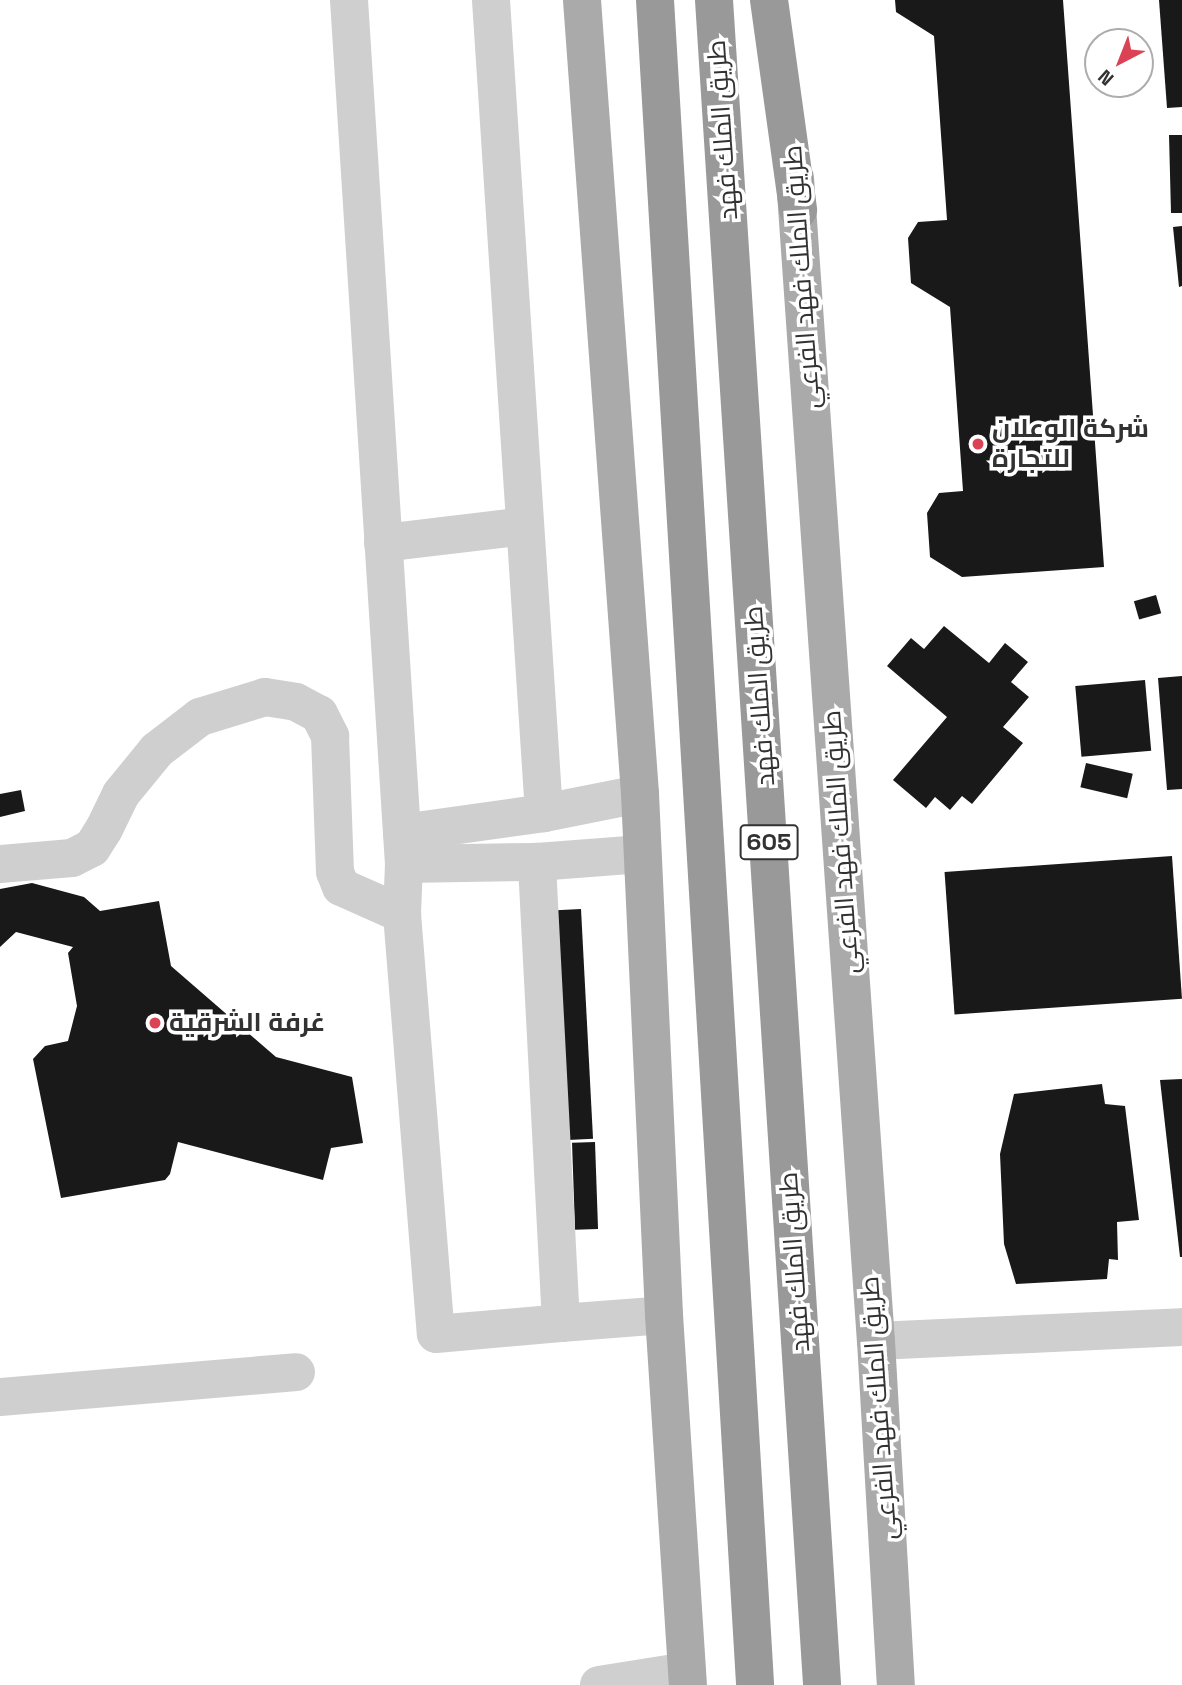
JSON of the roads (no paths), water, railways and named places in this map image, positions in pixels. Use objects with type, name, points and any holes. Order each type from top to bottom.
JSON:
[{"type":"highway","points":[[639,0],[670,251]]},
{"type":"highway","name":"605","points":[[655,0],[755,1685]]},
{"type":"highway","name":"طريق الملك فهد","points":[[714,0],[822,1685]]},
{"type":"highway","points":[[769,0],[798,210]]},
{"type":"main road","points":[[582,0],[640,794],[664,1315],[687,1678]]},
{"type":"main road","name":"طريق الملك فهد الفرعي","points":[[783,0],[876,1341],[896,1685]]},
{"type":"street","points":[[349,0],[403,849],[402,914],[436,1334],[664,1315]]},
{"type":"street","points":[[491,0],[544,813]]},
{"type":"street","points":[[383,543],[525,526]]},
{"type":"street","points":[[0,864],[72,858],[92,848],[121,794],[157,750],[200,718],[265,697],[296,702],[319,714],[330,736],[335,872],[341,887],[402,914]]},
{"type":"street","points":[[403,849],[544,813],[640,794]]},
{"type":"street","points":[[403,849],[537,862],[642,854]]},
{"type":"street","points":[[537,862],[561,1323]]},
{"type":"street","points":[[876,1341],[1182,1326]]},
{"type":"street","points":[[0,1397],[296,1371]]},
{"type":"street","points":[[599,1685],[687,1678]]},
{"type":"place","name":"شركة الوعلان للتجارة","points":[[978,444]]},
{"type":"place","name":"غرفة الشرقية","points":[[155,1023]]}]
